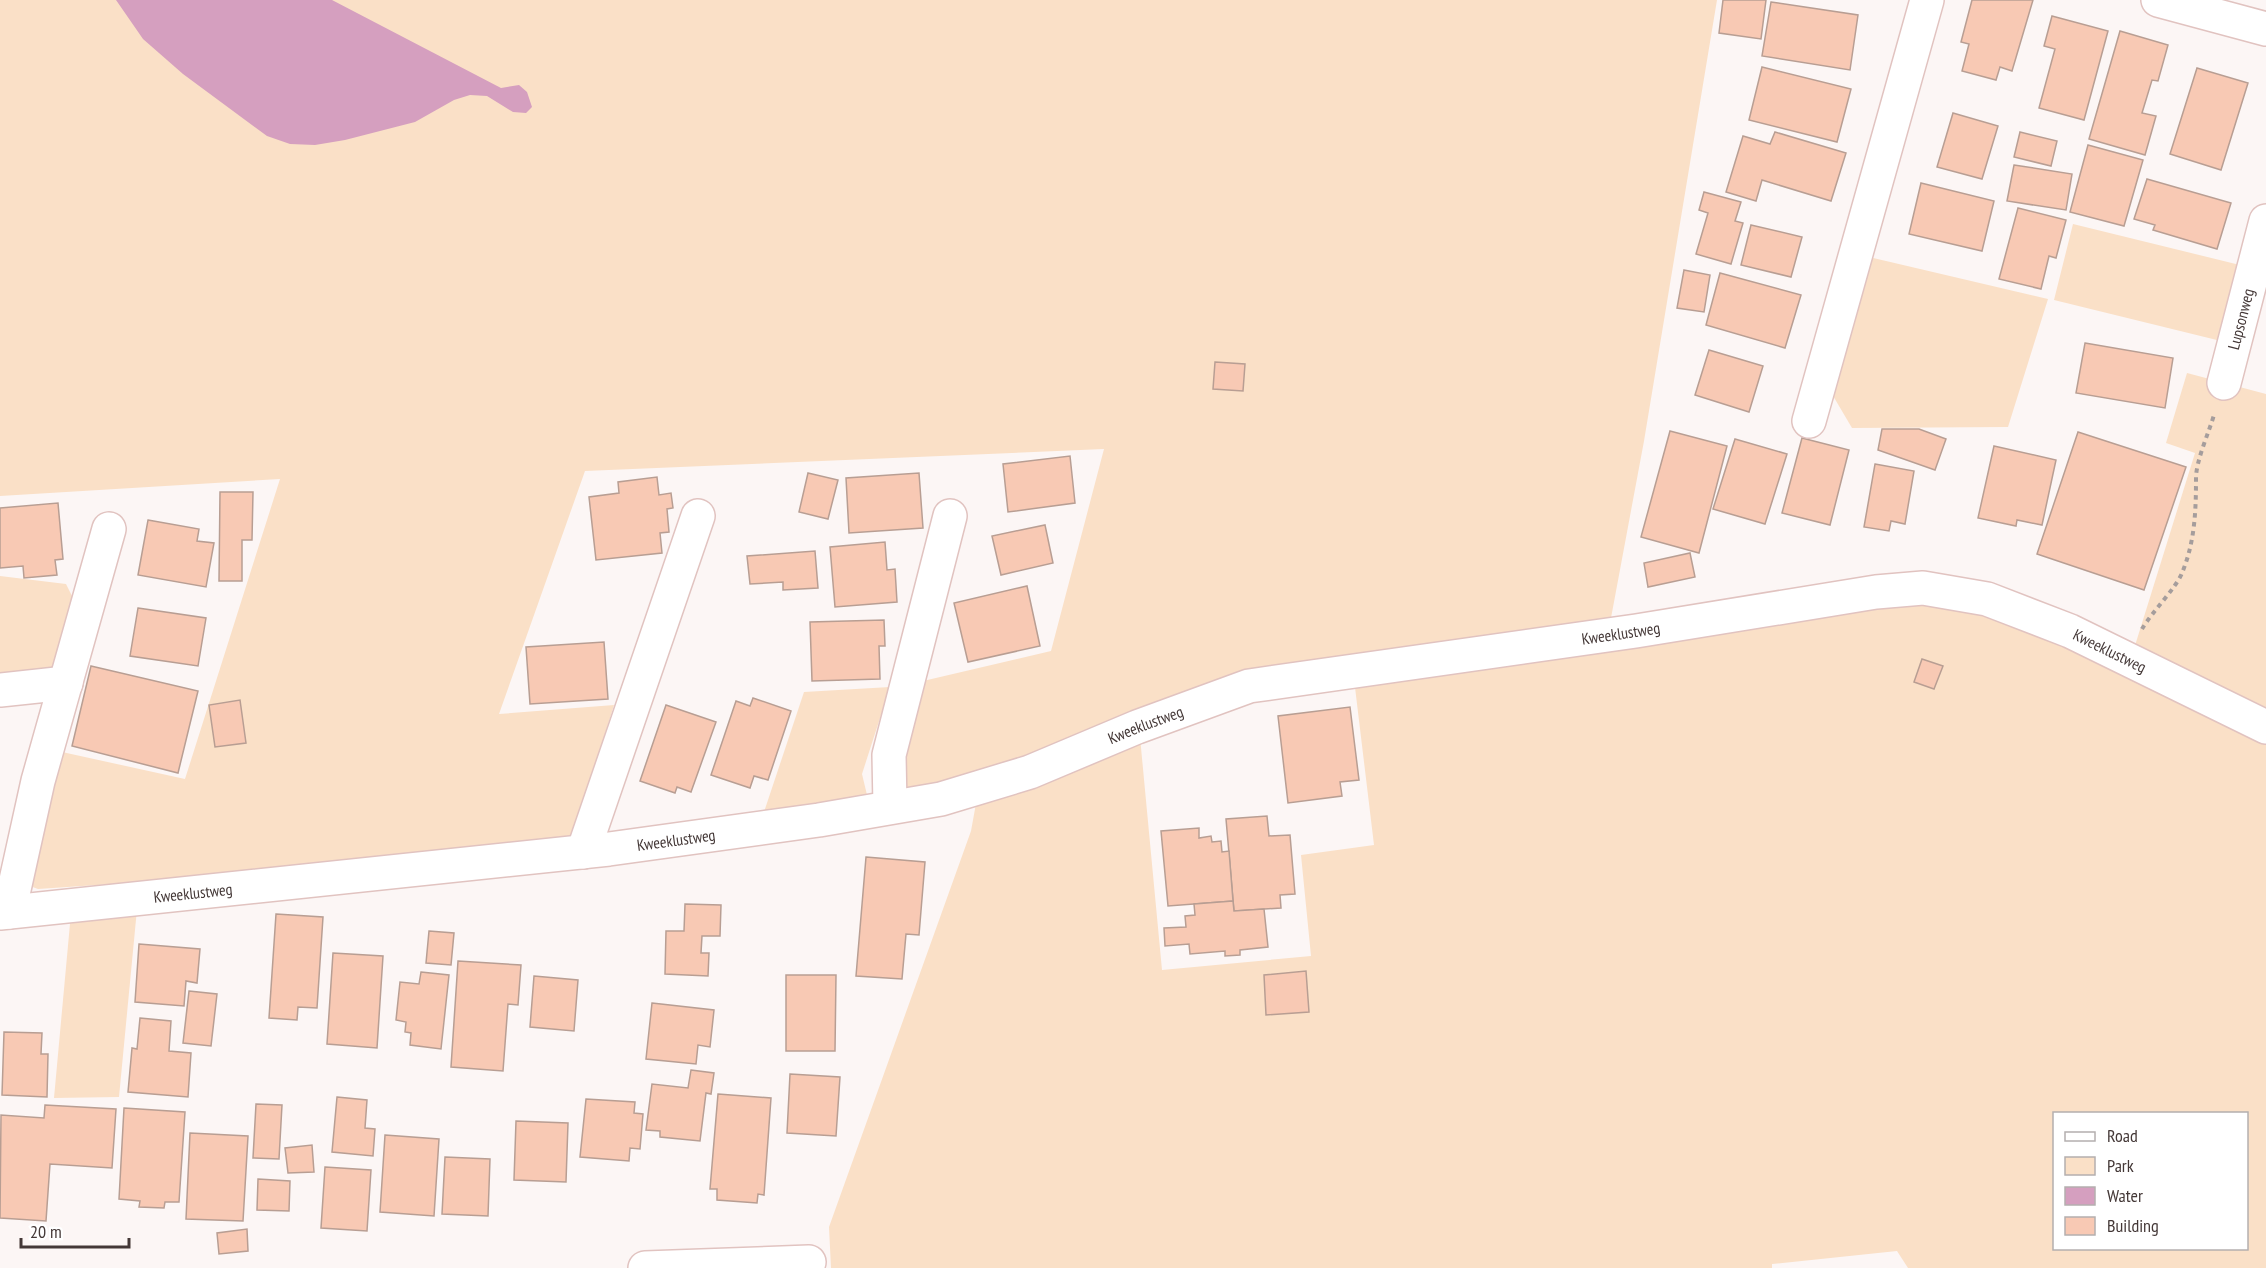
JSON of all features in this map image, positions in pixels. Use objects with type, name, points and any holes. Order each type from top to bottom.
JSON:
[{"type":"street","points":[[1809,421],[1927,0]]},
{"type":"street","points":[[2158,0],[2266,30]]},
{"type":"street","name":"Lupsonweg","points":[[2224,383],[2266,221]]},
{"type":"street","points":[[583,852],[698,516]]},
{"type":"street","points":[[890,806],[889,755],[950,516]]},
{"type":"street","points":[[4,912],[38,781],[109,529]]},
{"type":"street","name":"Kweeklustweg","points":[[4,912],[583,852],[819,820],[890,806],[942,799],[1030,772],[1137,727],[1249,686],[1636,631],[1876,592],[1923,588],[1987,599],[2070,631],[2266,728]]},
{"type":"street","points":[[0,690],[66,683]]},
{"type":"street","points":[[645,1268],[809,1262]]},
{"type":"path","points":[[2125,658],[2153,609],[2181,576],[2193,544],[2198,489],[2196,477],[2224,383]]},
{"type":"green space","points":[[0,0],[1717,0],[1644,441],[1611,618],[1258,673],[1028,759],[894,795],[906,685],[1051,651],[1104,449],[585,471],[499,714],[614,705],[571,843],[275,873],[38,889],[30,886],[53,750],[185,779],[280,479],[0,496]]},
{"type":"green space","points":[[2073,224],[2244,266],[2225,342],[2054,300]]},
{"type":"green space","points":[[1869,257],[2048,299],[2008,427],[1852,428],[1829,389]]},
{"type":"green space","points":[[2187,373],[2266,394],[2266,716],[2133,652],[2195,453],[2166,443]]},
{"type":"green space","points":[[0,576],[66,584],[77,606],[56,674],[0,682]]},
{"type":"green space","points":[[1910,600],[1981,613],[2071,648],[2266,742],[2266,1268],[1908,1268],[1897,1251],[1772,1264],[1772,1268],[831,1268],[829,1227],[971,831],[977,798],[1140,737],[1162,970],[1311,956],[1301,855],[1374,845],[1354,679]]},
{"type":"green space","points":[[890,687],[862,774],[867,795],[762,818],[804,692]]},
{"type":"green space","points":[[137,909],[119,1097],[54,1098],[71,913]]},
{"type":"water","points":[[116,0],[332,0],[501,88],[519,85],[527,92],[532,107],[526,113],[513,112],[487,96],[470,95],[454,100],[415,122],[345,140],[315,145],[290,144],[267,136],[183,74],[143,39]]},
{"type":"building","points":[[1723,0],[1766,0],[1761,39],[1719,33]]},
{"type":"building","points":[[1972,0],[2033,0],[2012,71],[2000,67],[1996,80],[1962,71],[1969,44],[1961,42]]},
{"type":"building","points":[[1771,2],[1858,15],[1850,70],[1762,56]]},
{"type":"building","points":[[2052,16],[2108,31],[2084,120],[2039,108],[2055,49],[2044,46]]},
{"type":"building","points":[[2120,31],[2168,45],[2158,81],[2152,80],[2142,113],[2156,116],[2145,155],[2089,139]]},
{"type":"building","points":[[1762,67],[1851,89],[1837,142],[1749,120]]},
{"type":"building","points":[[2197,68],[2248,83],[2221,170],[2170,154]]},
{"type":"building","points":[[1953,113],[1998,126],[1982,179],[1937,167]]},
{"type":"building","points":[[1775,132],[1846,153],[1831,201],[1762,180],[1756,201],[1726,192],[1743,136],[1770,144]]},
{"type":"building","points":[[2020,132],[2057,141],[2051,166],[2014,157]]},
{"type":"building","points":[[2088,145],[2143,160],[2124,226],[2070,212]]},
{"type":"building","points":[[2014,165],[2072,174],[2066,210],[2007,201]]},
{"type":"building","points":[[2147,179],[2231,203],[2217,249],[2153,230],[2155,225],[2134,219]]},
{"type":"building","points":[[1921,183],[1994,201],[1982,251],[1909,234]]},
{"type":"building","points":[[1704,192],[1741,202],[1735,221],[1743,223],[1731,264],[1696,254],[1708,213],[1699,210]]},
{"type":"building","points":[[2018,208],[2066,220],[2056,258],[2049,256],[2041,289],[1999,279]]},
{"type":"building","points":[[1751,225],[1802,237],[1791,277],[1741,265]]},
{"type":"building","points":[[1684,270],[1710,275],[1704,312],[1677,308]]},
{"type":"building","points":[[1720,273],[1801,295],[1785,348],[1706,325]]},
{"type":"building","points":[[2085,343],[2173,358],[2165,408],[2076,393]]},
{"type":"building","points":[[1709,350],[1763,366],[1749,412],[1695,395]]},
{"type":"building","points":[[1215,362],[1245,364],[1243,391],[1213,389]]},
{"type":"building","points":[[1882,429],[1919,429],[1946,439],[1935,470],[1878,450]]},
{"type":"building","points":[[1670,431],[1727,446],[1699,553],[1641,537]]},
{"type":"building","points":[[2078,432],[2186,467],[2144,590],[2037,554]]},
{"type":"building","points":[[1802,438],[1849,450],[1830,525],[1782,513]]},
{"type":"building","points":[[1735,439],[1787,454],[1765,524],[1713,509]]},
{"type":"building","points":[[1994,446],[2056,460],[2042,525],[2017,520],[2016,526],[1978,518]]},
{"type":"building","points":[[1070,456],[1075,503],[1008,512],[1003,464]]},
{"type":"building","points":[[1875,464],[1914,471],[1905,524],[1891,521],[1889,531],[1864,527]]},
{"type":"building","points":[[808,473],[838,480],[828,519],[799,512]]},
{"type":"building","points":[[919,473],[923,528],[849,533],[846,478]]},
{"type":"building","points":[[657,477],[659,495],[671,493],[673,508],[667,509],[669,532],[660,533],[662,553],[596,560],[589,497],[619,493],[618,482]]},
{"type":"building","points":[[220,492],[253,492],[252,540],[242,540],[242,581],[219,581]]},
{"type":"building","points":[[58,503],[63,559],[55,560],[57,575],[24,578],[23,566],[0,568],[0,508]]},
{"type":"building","points":[[148,520],[199,529],[197,541],[214,543],[206,587],[138,575]]},
{"type":"building","points":[[1045,525],[1053,563],[1001,575],[992,536]]},
{"type":"building","points":[[885,542],[887,570],[895,569],[897,602],[835,607],[830,547]]},
{"type":"building","points":[[815,551],[818,588],[783,590],[783,582],[750,584],[747,556]]},
{"type":"building","points":[[1690,553],[1695,577],[1648,587],[1644,563]]},
{"type":"building","points":[[1027,586],[1040,646],[968,662],[954,603]]},
{"type":"building","points":[[138,608],[206,618],[198,666],[130,656]]},
{"type":"building","points":[[884,620],[885,646],[879,646],[880,679],[812,681],[810,622]]},
{"type":"building","points":[[604,642],[608,699],[530,704],[526,647]]},
{"type":"building","points":[[1922,659],[1943,666],[1934,689],[1914,682]]},
{"type":"building","points":[[91,666],[198,691],[178,773],[72,746]]},
{"type":"building","points":[[753,698],[791,711],[768,780],[754,776],[750,788],[711,775],[736,701],[750,706]]},
{"type":"building","points":[[240,700],[246,743],[215,747],[209,705]]},
{"type":"building","points":[[666,705],[716,722],[691,792],[677,787],[675,793],[640,781]]},
{"type":"building","points":[[1350,707],[1359,780],[1340,782],[1342,796],[1288,803],[1278,716]]},
{"type":"building","points":[[1267,816],[1269,836],[1290,835],[1295,894],[1280,895],[1281,908],[1234,911],[1226,819]]},
{"type":"building","points":[[1199,828],[1199,838],[1211,836],[1212,842],[1221,841],[1222,852],[1229,851],[1233,901],[1168,906],[1161,831]]},
{"type":"building","points":[[866,857],[925,862],[919,935],[906,934],[902,979],[856,976]]},
{"type":"building","points":[[1233,901],[1234,911],[1264,909],[1268,947],[1240,950],[1240,955],[1225,956],[1225,951],[1190,954],[1189,944],[1165,946],[1164,928],[1186,927],[1185,916],[1195,915],[1194,904]]},
{"type":"building","points":[[685,904],[721,905],[720,936],[702,936],[701,953],[709,953],[708,976],[665,974],[666,931],[684,931]]},
{"type":"building","points":[[276,914],[323,917],[317,1008],[298,1007],[297,1020],[269,1018]]},
{"type":"building","points":[[429,931],[454,933],[451,965],[426,963]]},
{"type":"building","points":[[139,944],[200,949],[197,983],[186,981],[184,1006],[135,1002]]},
{"type":"building","points":[[333,953],[383,956],[377,1048],[327,1044]]},
{"type":"building","points":[[458,961],[521,965],[518,1005],[508,1004],[503,1071],[451,1067]]},
{"type":"building","points":[[1306,971],[1309,1012],[1266,1015],[1264,975]]},
{"type":"building","points":[[421,972],[449,975],[441,1049],[410,1045],[411,1033],[405,1032],[406,1022],[396,1020],[400,982],[419,984]]},
{"type":"building","points":[[786,975],[836,975],[835,1051],[786,1051]]},
{"type":"building","points":[[534,976],[578,980],[574,1031],[530,1027]]},
{"type":"building","points":[[189,991],[217,994],[211,1046],[183,1043]]},
{"type":"building","points":[[652,1003],[714,1010],[710,1047],[698,1045],[696,1064],[646,1059]]},
{"type":"building","points":[[140,1018],[171,1021],[169,1051],[191,1053],[188,1097],[128,1092],[132,1048],[137,1049]]},
{"type":"building","points":[[4,1032],[42,1033],[41,1054],[48,1054],[47,1097],[2,1095]]},
{"type":"building","points":[[691,1070],[714,1073],[711,1094],[706,1093],[700,1141],[660,1137],[660,1131],[646,1130],[652,1084],[688,1088]]},
{"type":"building","points":[[790,1074],[840,1077],[836,1136],[787,1133]]},
{"type":"building","points":[[718,1094],[771,1098],[764,1195],[758,1194],[757,1203],[717,1200],[717,1189],[710,1189]]},
{"type":"building","points":[[337,1097],[367,1100],[365,1128],[375,1129],[373,1156],[332,1152]]},
{"type":"building","points":[[586,1099],[635,1102],[634,1113],[643,1114],[640,1149],[630,1148],[629,1161],[580,1157]]},
{"type":"building","points":[[256,1104],[282,1105],[279,1159],[253,1158]]},
{"type":"building","points":[[45,1105],[116,1109],[112,1168],[50,1164],[46,1221],[0,1218],[1,1115],[44,1118]]},
{"type":"building","points":[[124,1108],[185,1112],[179,1202],[165,1202],[164,1208],[139,1207],[140,1201],[119,1199]]},
{"type":"building","points":[[516,1121],[568,1123],[566,1182],[514,1180]]},
{"type":"building","points":[[190,1133],[248,1136],[243,1221],[186,1219]]},
{"type":"building","points":[[385,1135],[439,1139],[434,1216],[380,1212]]},
{"type":"building","points":[[312,1145],[314,1172],[288,1173],[285,1148]]},
{"type":"building","points":[[445,1157],[490,1159],[488,1216],[442,1214]]},
{"type":"building","points":[[325,1167],[371,1170],[367,1231],[321,1228]]},
{"type":"building","points":[[258,1179],[290,1181],[289,1211],[257,1210]]},
{"type":"building","points":[[247,1229],[248,1251],[219,1254],[217,1233]]}]
